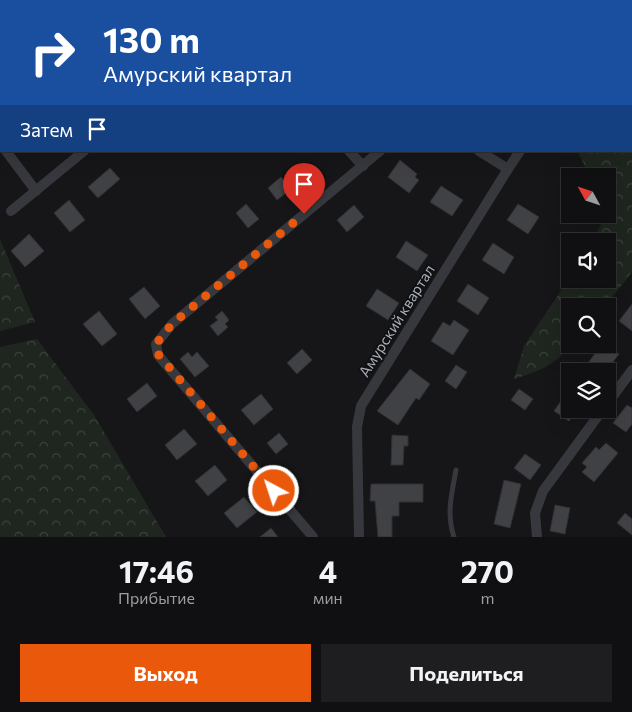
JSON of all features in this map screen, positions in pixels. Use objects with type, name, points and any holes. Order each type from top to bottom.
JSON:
[{"type":"street","points":[[7,152],[36,191]]},
{"type":"street","points":[[11,211],[83,152]]},
{"type":"street","points":[[350,152],[363,166]]},
{"type":"street","points":[[312,537],[158,354],[156,344],[172,324],[379,152]]},
{"type":"street","points":[[481,152],[508,169]]},
{"type":"street","name":"Амурский квартал","points":[[359,537],[357,427],[361,406],[519,152]]},
{"type":"street","points":[[616,392],[632,370]]},
{"type":"street","points":[[537,537],[536,513],[543,491],[596,418]]},
{"type":"lane","points":[[454,537],[450,526],[450,507],[456,470]]},
{"type":"green space","points":[[578,152],[632,152],[632,272],[611,298],[561,298],[561,353],[564,353],[546,366],[514,379],[524,346],[563,288],[616,288],[616,233],[597,233],[602,223],[616,223],[616,168],[586,168]]},
{"type":"green space","points":[[0,239],[35,322],[0,331]]},
{"type":"green space","points":[[37,339],[94,415],[166,537],[0,537],[0,347]]},
{"type":"building","points":[[400,160],[417,174],[415,177],[419,180],[409,193],[388,177]]},
{"type":"building","points":[[110,168],[120,179],[98,198],[88,187]]},
{"type":"building","points":[[281,177],[291,189],[277,200],[268,188]]},
{"type":"building","points":[[441,186],[463,200],[452,216],[430,202]]},
{"type":"building","points":[[69,200],[85,220],[70,232],[54,213]]},
{"type":"building","points":[[246,204],[259,219],[248,228],[236,213]]},
{"type":"building","points":[[518,204],[539,217],[528,234],[507,220]]},
{"type":"building","points":[[354,205],[364,217],[347,232],[337,220]]},
{"type":"building","points":[[29,234],[44,251],[25,267],[11,251]]},
{"type":"building","points":[[406,241],[428,255],[417,271],[396,257]]},
{"type":"building","points":[[493,243],[514,257],[504,274],[482,260]]},
{"type":"building","points":[[468,284],[489,298],[478,315],[457,301]]},
{"type":"building","points":[[144,287],[160,306],[145,319],[129,299]]},
{"type":"building","points":[[377,289],[399,303],[388,320],[366,306]]},
{"type":"building","points":[[632,304],[632,331],[619,321]]},
{"type":"building","points":[[99,311],[117,334],[102,346],[83,324]]},
{"type":"building","points":[[222,311],[229,320],[225,324],[228,327],[218,336],[210,326],[218,320],[215,317]]},
{"type":"building","points":[[454,320],[469,330],[453,355],[431,341],[443,322],[450,326]]},
{"type":"building","points":[[302,349],[312,360],[297,374],[287,363]]},
{"type":"building","points":[[188,352],[192,357],[197,352],[209,366],[195,377],[180,359]]},
{"type":"building","points":[[616,352],[619,354],[612,363],[588,363],[595,353]]},
{"type":"building","points":[[456,365],[467,372],[456,389],[445,381]]},
{"type":"building","points":[[410,369],[430,384],[419,400],[416,398],[398,425],[377,411]]},
{"type":"building","points":[[147,383],[157,396],[137,412],[127,399]]},
{"type":"building","points":[[519,389],[533,399],[525,410],[511,400]]},
{"type":"building","points":[[261,394],[273,409],[254,425],[241,410]]},
{"type":"building","points":[[561,401],[561,416],[554,411]]},
{"type":"building","points":[[627,405],[632,408],[632,424],[626,432],[613,423]]},
{"type":"building","points":[[184,429],[197,444],[177,460],[165,445]]},
{"type":"building","points":[[279,433],[288,444],[276,454],[267,443]]},
{"type":"building","points":[[392,435],[408,436],[408,446],[404,446],[403,465],[391,465]]},
{"type":"building","points":[[606,443],[618,453],[594,482],[582,472],[587,467],[582,463],[596,447],[599,450]]},
{"type":"building","points":[[525,454],[541,465],[530,480],[514,468]]},
{"type":"building","points":[[215,465],[227,480],[208,496],[195,481]]},
{"type":"building","points":[[504,480],[521,484],[510,528],[494,524]]},
{"type":"building","points":[[371,484],[423,484],[423,502],[399,502],[399,516],[392,516],[392,537],[378,537],[375,501],[370,501]]},
{"type":"building","points":[[244,497],[257,512],[237,528],[224,513]]},
{"type":"building","points":[[555,505],[570,508],[565,534],[550,531]]},
{"type":"building","points":[[625,513],[632,519],[632,535],[617,523]]},
{"type":"building","points":[[271,528],[278,537],[260,537]]},
{"type":"route","points":[[274,491],[158,354],[156,344],[161,335],[172,324],[304,214]]}]
